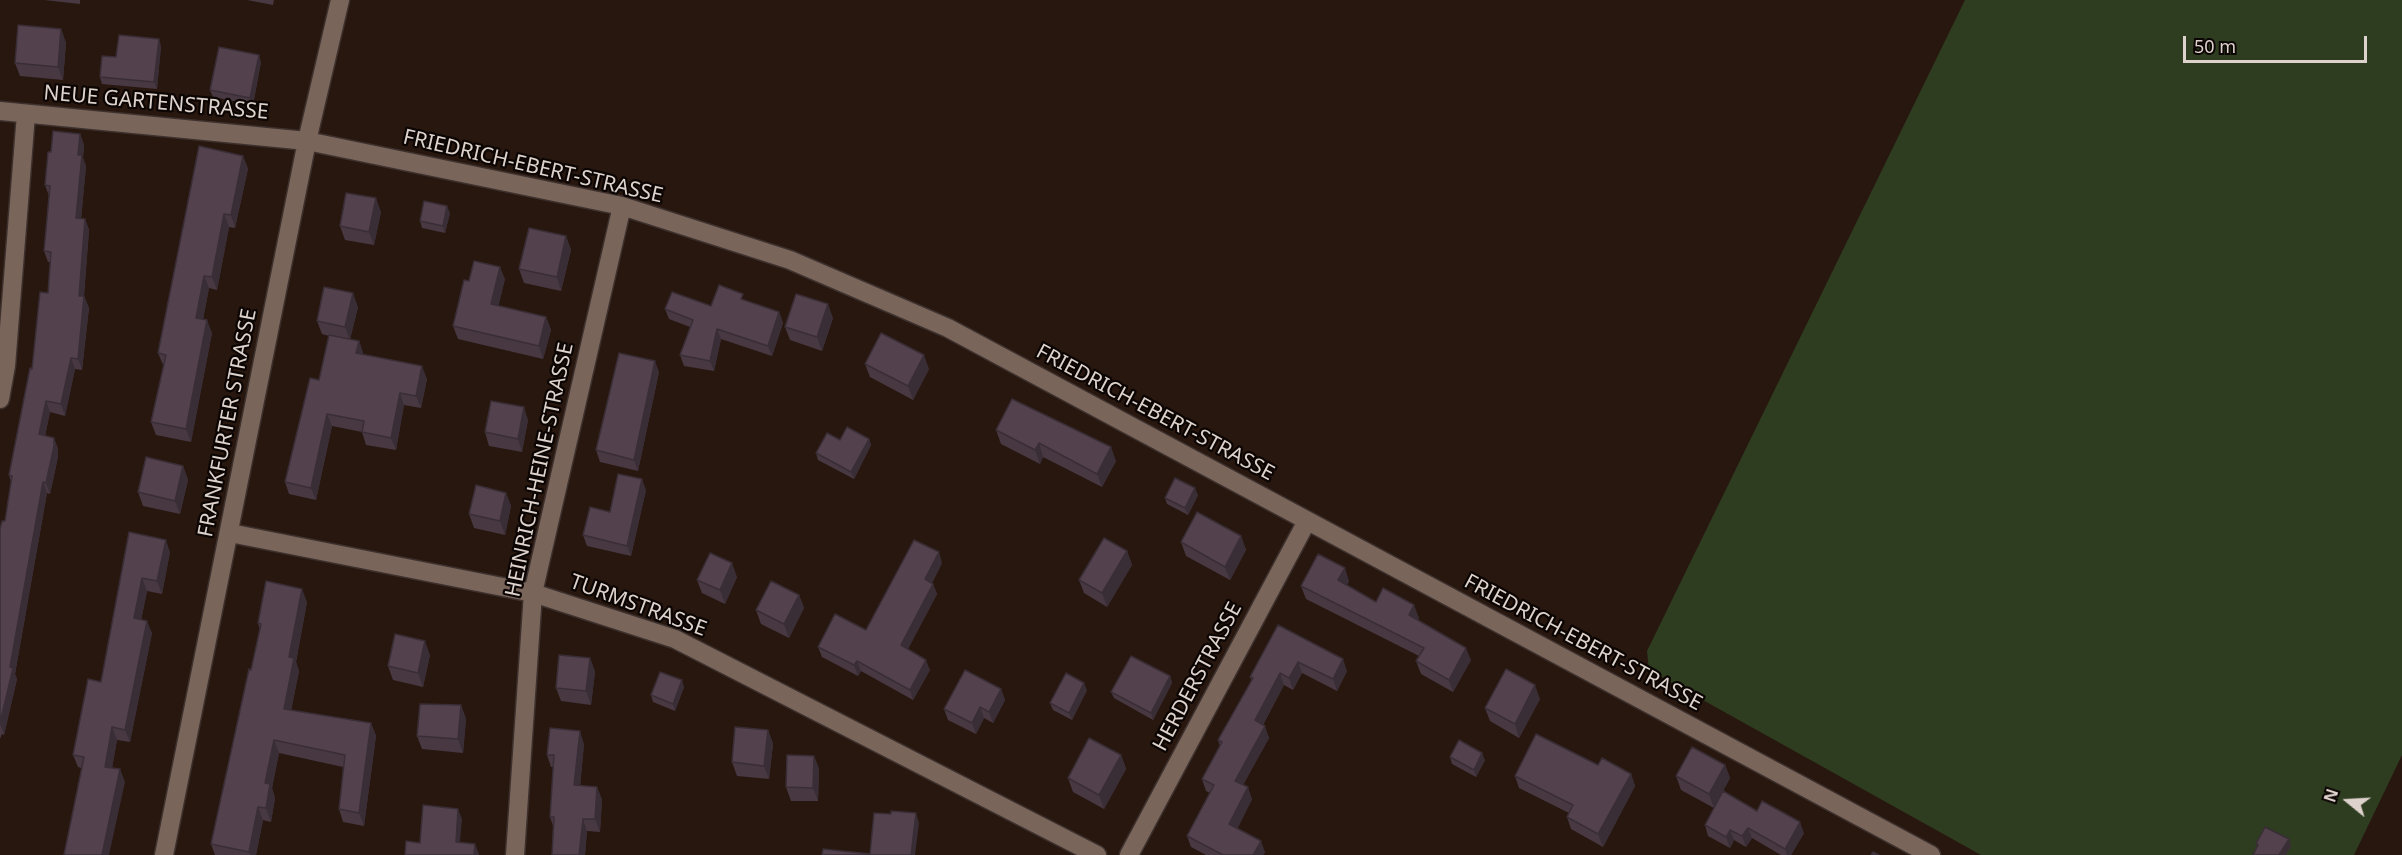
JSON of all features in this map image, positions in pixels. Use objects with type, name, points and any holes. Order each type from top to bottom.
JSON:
[{"type":"street","name":"FRANKFURTER STRASSE","points":[[164,855],[307,141],[340,0]]},
{"type":"street","name":"NEUE GARTENSTRASSE","points":[[0,111],[307,141]]},
{"type":"street","points":[[0,399],[6,366],[26,114]]},
{"type":"street","name":"FRIEDRICH-EBERT-STRASSE","points":[[307,141],[622,206],[790,260],[948,328],[1930,855]]},
{"type":"street","name":"HEINRICH-HEINE-STRASSE","points":[[515,855],[533,593],[622,206]]},
{"type":"street","name":"HERDERSTRASSE","points":[[1129,855],[1307,521]]},
{"type":"street","name":"TURMSTRASSE","points":[[230,533],[533,593],[675,639],[1097,855]]},
{"type":"green space","points":[[1965,0],[2402,0],[2402,755],[2354,855],[1981,855],[1649,670],[1647,651]]},
{"type":"building","points":[[18,25],[61,29],[58,67],[15,63]]},
{"type":"building","points":[[119,35],[159,39],[154,82],[100,77],[102,56],[116,57]]},
{"type":"building","points":[[219,47],[259,55],[250,98],[210,90]]},
{"type":"building","points":[[53,131],[80,134],[78,155],[82,155],[76,218],[85,219],[79,296],[84,296],[78,359],[71,358],[61,404],[46,401],[39,434],[54,438],[54,446],[46,483],[43,482],[10,667],[13,668],[0,723],[0,529],[2,521],[5,521],[12,476],[9,475],[30,368],[32,369],[40,292],[48,293],[51,252],[44,251],[50,186],[45,185],[48,152],[51,152]]},
{"type":"building","points":[[199,146],[243,156],[231,215],[224,214],[212,277],[204,276],[196,318],[207,320],[186,429],[151,422],[166,355],[158,353]]},
{"type":"building","points":[[346,193],[376,198],[369,232],[340,226]]},
{"type":"building","points":[[424,201],[447,206],[443,226],[420,221]]},
{"type":"building","points":[[529,228],[566,236],[557,277],[519,269]]},
{"type":"building","points":[[474,261],[500,267],[491,304],[546,317],[539,346],[453,326],[464,280],[469,281]]},
{"type":"building","points":[[719,285],[743,294],[741,299],[779,312],[768,346],[717,329],[710,361],[680,355],[693,320],[665,309],[672,292],[711,306]]},
{"type":"building","points":[[324,287],[353,293],[345,327],[317,321]]},
{"type":"building","points":[[796,294],[828,304],[817,337],[785,327]]},
{"type":"building","points":[[881,333],[924,355],[908,386],[865,364]]},
{"type":"building","points":[[329,335],[359,341],[356,353],[422,366],[416,396],[400,393],[391,438],[362,432],[364,421],[327,414],[311,488],[285,482],[310,378],[319,380]]},
{"type":"building","points":[[619,353],[655,361],[634,460],[596,450]]},
{"type":"building","points":[[1012,399],[1111,447],[1097,474],[1039,443],[1035,450],[996,430]]},
{"type":"building","points":[[491,401],[524,407],[518,439],[485,432]]},
{"type":"building","points":[[847,427],[869,439],[851,472],[816,453],[827,433],[840,440]]},
{"type":"building","points":[[146,457],[183,466],[175,501],[138,492]]},
{"type":"building","points":[[618,474],[642,479],[627,546],[583,535],[590,507],[610,512]]},
{"type":"building","points":[[1175,478],[1195,488],[1185,508],[1165,498]]},
{"type":"building","points":[[476,485],[506,493],[500,521],[469,514]]},
{"type":"building","points":[[1197,512],[1241,536],[1225,567],[1181,542]]},
{"type":"building","points":[[129,532],[166,540],[157,581],[142,578],[134,618],[147,621],[125,730],[112,727],[105,767],[120,769],[102,855],[64,855],[84,757],[73,755],[88,679],[101,682]]},
{"type":"building","points":[[1104,538],[1127,551],[1102,593],[1079,580]]},
{"type":"building","points":[[914,540],[939,552],[925,579],[933,584],[901,645],[926,660],[910,690],[857,661],[854,665],[818,647],[835,614],[866,630]]},
{"type":"building","points":[[710,553],[732,563],[720,590],[697,580]]},
{"type":"building","points":[[1318,554],[1345,568],[1338,580],[1376,602],[1383,588],[1414,605],[1409,615],[1466,648],[1449,680],[1416,661],[1424,648],[1301,586]]},
{"type":"building","points":[[266,581],[302,589],[289,657],[294,658],[284,709],[371,723],[359,813],[339,809],[345,755],[274,740],[265,783],[270,784],[266,808],[258,807],[249,852],[211,844],[261,624],[258,623]]},
{"type":"building","points":[[771,581],[799,595],[784,624],[756,610]]},
{"type":"building","points":[[1278,625],[1343,659],[1333,679],[1298,662],[1289,678],[1280,673],[1255,720],[1265,726],[1235,781],[1248,787],[1229,824],[1261,841],[1253,855],[1223,855],[1187,836],[1214,785],[1202,779],[1222,742],[1218,740],[1253,678],[1250,677]]},
{"type":"building","points":[[395,634],[425,641],[418,673],[388,666]]},
{"type":"building","points":[[559,655],[590,658],[586,691],[556,688]]},
{"type":"building","points":[[1131,656],[1170,676],[1151,713],[1111,692]]},
{"type":"building","points":[[1506,669],[1535,685],[1515,724],[1485,708]]},
{"type":"building","points":[[965,670],[1001,689],[989,712],[980,707],[972,723],[944,709]]},
{"type":"building","points":[[660,672],[682,680],[673,704],[651,695]]},
{"type":"building","points":[[1066,673],[1084,683],[1069,713],[1050,703]]},
{"type":"building","points":[[420,704],[461,705],[458,739],[417,736]]},
{"type":"building","points":[[735,727],[768,730],[764,766],[732,762]]},
{"type":"building","points":[[550,728],[580,731],[574,785],[597,787],[595,819],[583,819],[579,855],[552,855],[554,817],[550,817],[554,755],[547,755]]},
{"type":"building","points":[[1536,734],[1598,765],[1602,758],[1631,774],[1598,834],[1567,817],[1573,805],[1515,776]]},
{"type":"building","points":[[1089,738],[1121,755],[1099,795],[1068,778]]},
{"type":"building","points":[[1459,740],[1482,753],[1474,770],[1450,757]]},
{"type":"building","points":[[1692,747],[1725,765],[1709,794],[1676,776]]},
{"type":"building","points":[[787,755],[814,756],[813,788],[786,787]]},
{"type":"building","points":[[1723,791],[1757,811],[1762,801],[1800,822],[1785,849],[1748,828],[1742,836],[1730,830],[1726,837],[1705,825]]},
{"type":"building","points":[[423,805],[458,809],[456,842],[475,844],[474,855],[405,855],[406,841],[420,843]]},
{"type":"building","points":[[891,811],[916,813],[911,855],[822,855],[823,849],[870,854],[874,813],[891,814]]},
{"type":"building","points":[[2265,827],[2289,839],[2279,855],[2253,855]]}]
